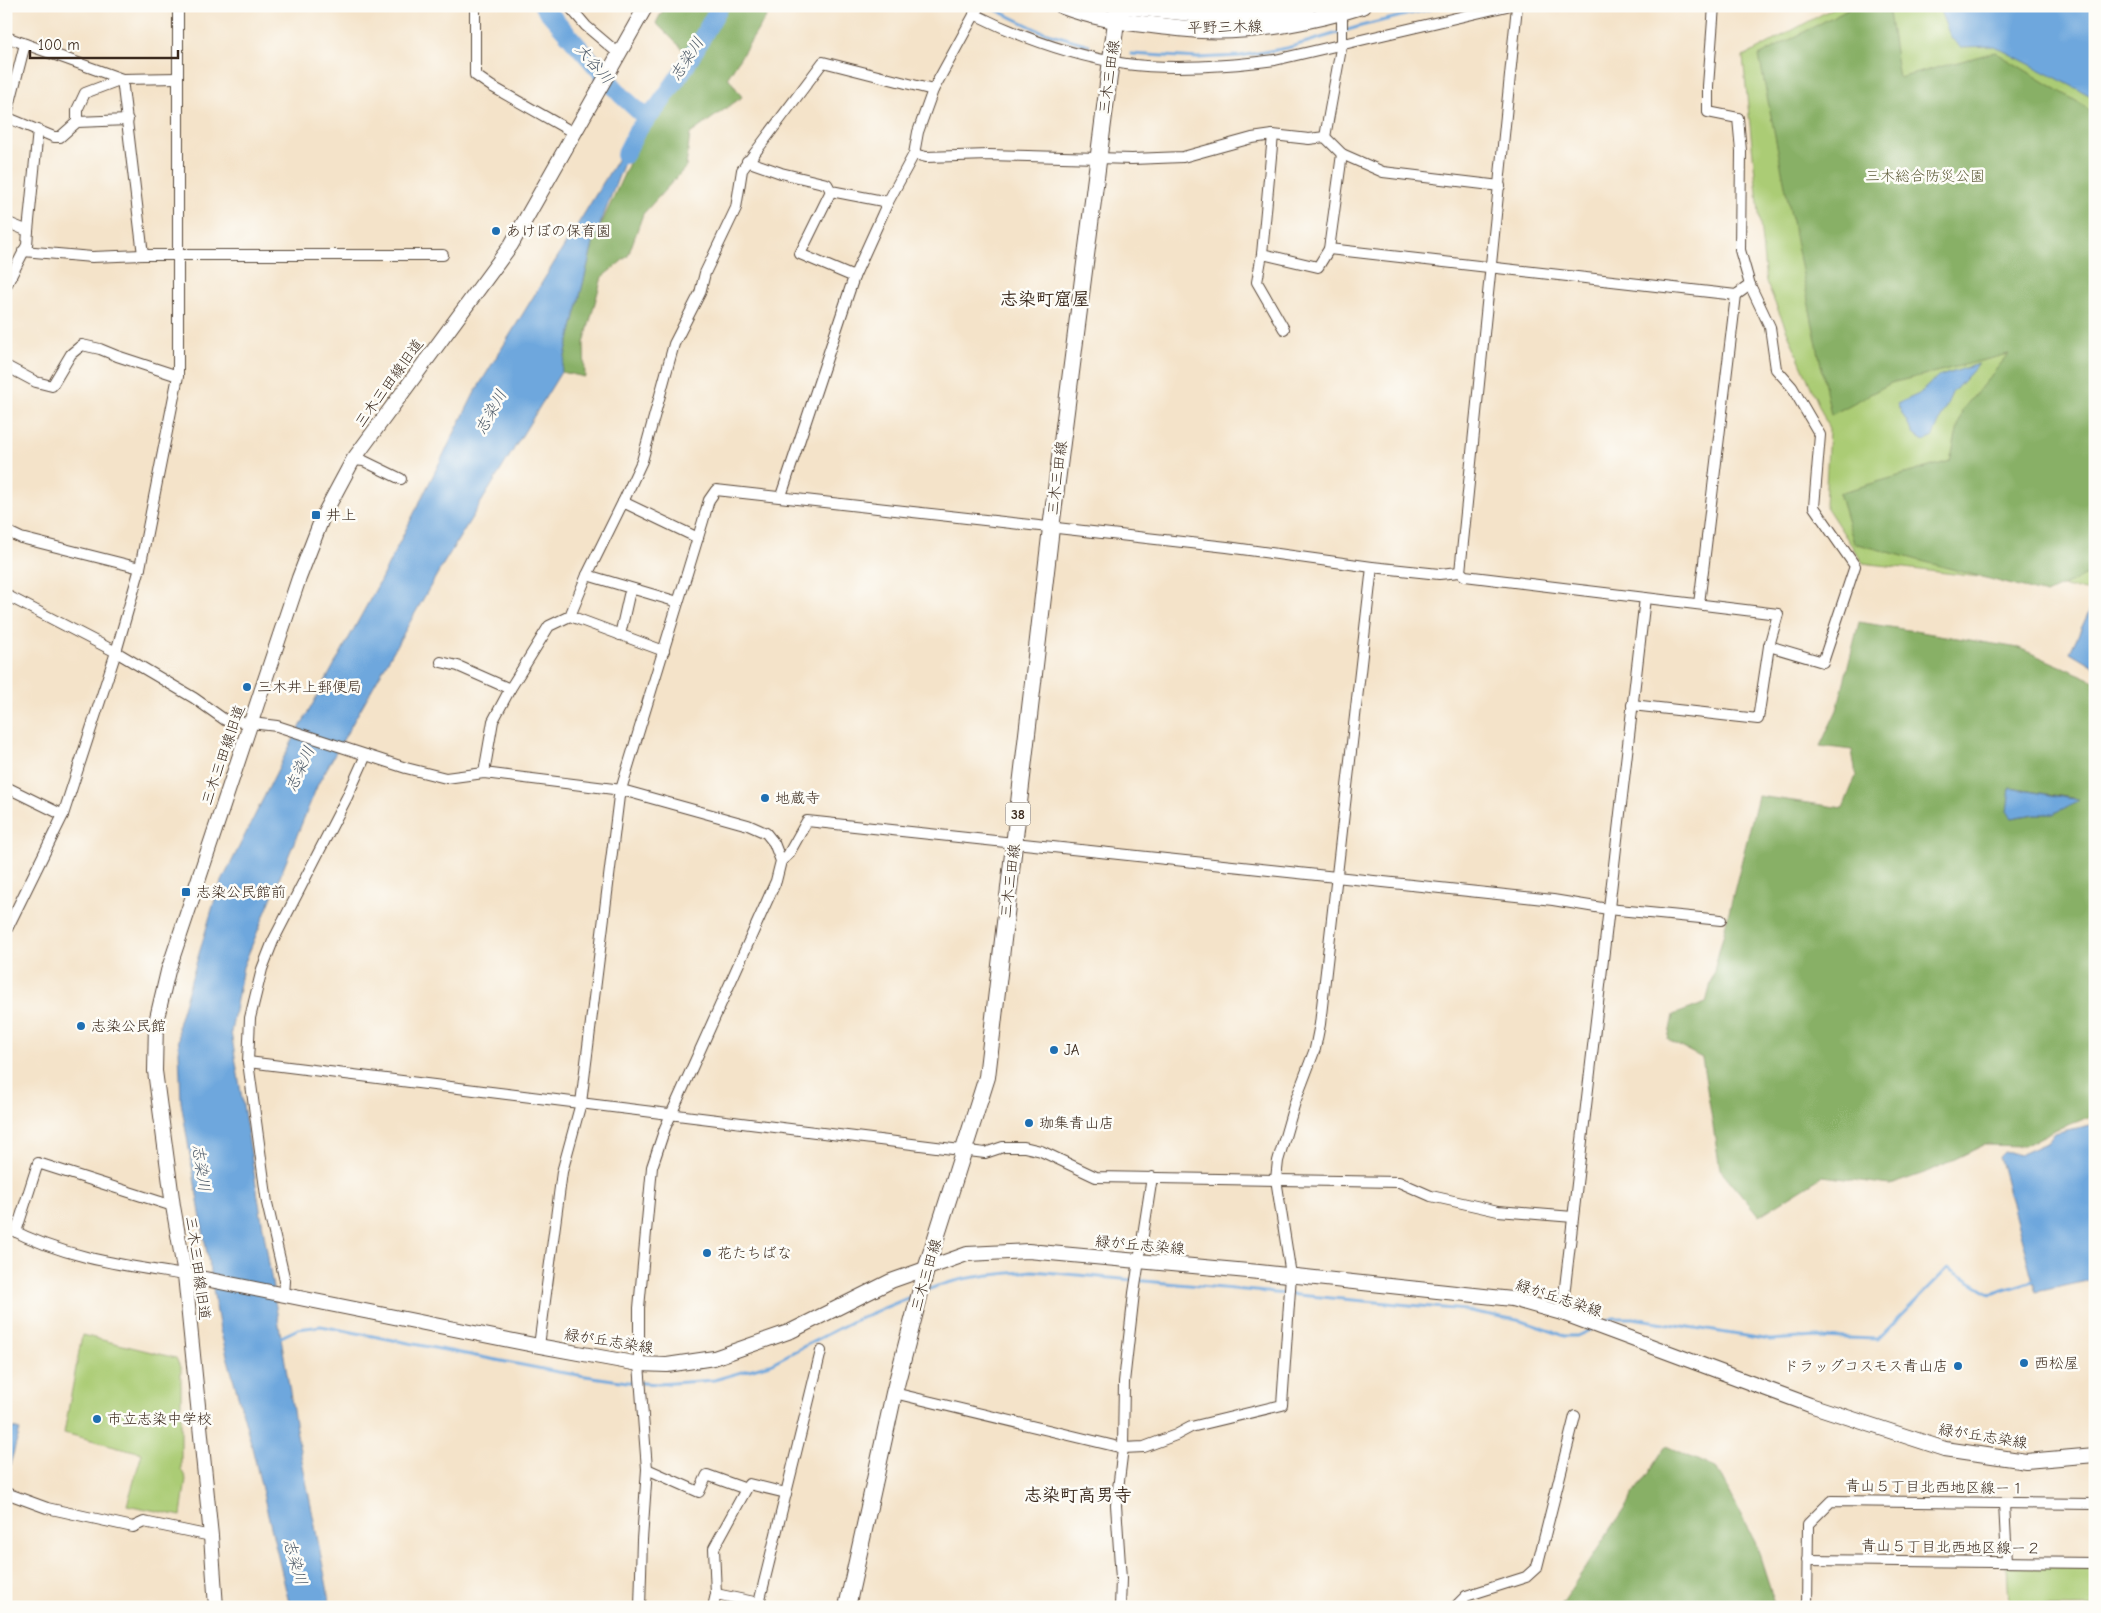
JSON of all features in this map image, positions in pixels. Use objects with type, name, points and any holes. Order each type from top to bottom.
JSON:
[{"type":"main road","name":"三木三田線","points":[[847,1607],[894,1393],[927,1266],[987,1077],[1051,528],[1110,61],[1119,11],[1080,13],[1063,6]]},
{"type":"main road","name":"平野三木線","points":[[1119,11],[1230,17],[1284,11],[1307,6]]},
{"type":"main road","name":"平野三木線","points":[[1119,11],[1202,31],[1283,24],[1362,6]]},
{"type":"street","points":[[6,931],[63,815],[116,652],[140,568],[178,376],[178,6]]},
{"type":"street","points":[[475,6],[475,74],[491,86],[574,133]]},
{"type":"street","points":[[569,6],[586,26],[619,54]]},
{"type":"street","name":"三木三田線旧道","points":[[216,1607],[211,1536],[185,1275],[154,1071],[156,1022],[168,971],[300,578],[323,516],[353,460],[510,245],[646,6]]},
{"type":"street","points":[[781,496],[854,277],[888,202],[914,154],[918,132],[933,90],[977,10],[1030,40],[1110,61],[1152,66],[1242,64],[1275,60],[1507,6]]},
{"type":"street","points":[[1460,572],[1517,6]]},
{"type":"street","points":[[1714,6],[1708,112],[1738,118],[1741,151],[1740,250],[1750,285],[1770,327],[1776,369],[1792,386],[1820,436],[1814,507],[1855,566],[1823,662],[1769,646]]},
{"type":"street","points":[[1325,138],[1342,43],[1342,10]]},
{"type":"street","points":[[6,37],[122,79]]},
{"type":"street","points":[[25,44],[6,118],[54,137],[60,137],[77,122],[128,120]]},
{"type":"street","points":[[484,772],[492,721],[549,626],[570,616],[642,461],[674,344],[700,293],[705,273],[736,208],[742,170],[747,161],[823,62],[933,90]]},
{"type":"street","points":[[77,122],[77,110],[86,93],[122,79],[178,78]]},
{"type":"street","points":[[122,79],[143,255]]},
{"type":"street","points":[[6,286],[26,244],[38,130]]},
{"type":"street","points":[[914,154],[926,157],[989,155],[1098,158],[1183,157],[1252,138],[1273,135],[1309,139],[1325,138],[1342,154],[1383,172],[1500,186]]},
{"type":"street","points":[[1273,135],[1262,254],[1256,282],[1284,329]]},
{"type":"street","points":[[1262,254],[1318,267],[1329,249],[1342,154]]},
{"type":"street","points":[[747,161],[781,173],[827,184],[831,191],[888,202]]},
{"type":"street","points":[[831,191],[800,254],[854,277]]},
{"type":"street","points":[[6,222],[28,231]]},
{"type":"street","points":[[1329,249],[1736,295],[1750,285]]},
{"type":"street","points":[[23,251],[92,257],[143,255],[443,255]]},
{"type":"street","points":[[1699,604],[1736,295]]},
{"type":"street","points":[[6,366],[36,382],[52,386],[71,354],[82,345],[100,349],[178,376]]},
{"type":"street","points":[[353,460],[364,461],[401,479]]},
{"type":"street","points":[[539,1346],[562,1172],[582,1103],[619,796],[710,500],[716,490],[1218,546],[1372,567],[1439,574],[1460,572],[1465,576],[1778,614],[1769,646],[1758,719],[1632,705]]},
{"type":"street","points":[[623,502],[698,538]]},
{"type":"street","points":[[6,531],[21,538],[140,568]]},
{"type":"street","points":[[894,1393],[1123,1448],[1144,1447],[1191,1427],[1282,1405],[1292,1275],[1276,1179],[1281,1152],[1295,1102],[1315,1049],[1320,1024],[1372,567]]},
{"type":"street","points":[[588,575],[678,602]]},
{"type":"street","points":[[620,635],[629,595],[633,589]]},
{"type":"street","points":[[6,595],[116,652],[194,698],[225,720],[277,726],[366,755],[446,778],[484,772],[622,790],[748,824],[766,833],[774,843],[781,861],[776,881],[665,1128],[652,1167],[640,1298],[639,1364],[647,1469],[640,1607]]},
{"type":"street","points":[[1562,1313],[1644,598]]},
{"type":"street","points":[[570,616],[664,652]]},
{"type":"street","points":[[441,662],[458,666],[510,690]]},
{"type":"street","points":[[284,1295],[285,1281],[267,1203],[248,1062],[250,1018],[262,970],[273,941],[366,755]]},
{"type":"street","points":[[6,787],[63,815]]},
{"type":"street","points":[[781,861],[788,855],[807,821],[1553,900],[1721,920]]},
{"type":"street","points":[[248,1062],[965,1149],[985,1153],[1003,1148],[1024,1147],[1041,1151],[1096,1177],[1399,1182],[1431,1196],[1498,1211],[1573,1217]]},
{"type":"street","points":[[173,1206],[38,1163],[11,1230],[62,1252],[110,1264],[185,1275]]},
{"type":"street","points":[[1120,1607],[1121,1579],[1116,1506],[1123,1448],[1124,1382],[1134,1293],[1152,1177]]},
{"type":"street","name":"緑が丘志染線","points":[[185,1275],[539,1346],[639,1364],[667,1365],[714,1358],[791,1330],[891,1281],[927,1266],[967,1254],[1028,1251],[1292,1275],[1512,1299],[1562,1313],[1810,1405],[1945,1449],[2026,1461],[2095,1455]]},
{"type":"street","points":[[716,1594],[758,1603],[821,1351]]},
{"type":"street","points":[[1455,1607],[1466,1596],[1526,1577],[1538,1567],[1575,1416]]},
{"type":"street","points":[[647,1469],[698,1492],[707,1476],[746,1489]]},
{"type":"street","points":[[713,1607],[716,1594],[714,1548],[749,1484],[786,1494]]},
{"type":"street","points":[[6,1493],[47,1508],[133,1527],[144,1522],[211,1536]]},
{"type":"street","name":"青山５丁目北西地区線ー１","points":[[1807,1607],[1808,1524],[1831,1500],[2095,1504]]},
{"type":"street","points":[[2004,1504],[2007,1562]]},
{"type":"street","name":"青山５丁目北西地区線ー２","points":[[1807,1560],[2095,1563]]},
{"type":"green space","points":[[665,6],[773,6],[728,77],[742,97],[690,134],[686,167],[643,214],[628,256],[602,277],[584,343],[585,377],[561,372],[594,240],[636,148],[694,60],[656,23]]},
{"type":"green space","name":"三木総合防災公園","points":[[1837,6],[2095,6],[2095,591],[1863,563],[1825,505],[1829,429],[1766,282],[1743,57]]},
{"type":"green space","name":"三木総合防災公園","points":[[1853,6],[1888,6],[1899,78],[1995,52],[2086,107],[2095,118],[2095,571],[2046,594],[1854,543],[1839,493],[1950,461],[1962,410],[2009,354],[1891,383],[1831,415],[1759,56]]},
{"type":"green space","points":[[1859,622],[2019,648],[2095,681],[2095,1115],[2055,1130],[2024,1146],[1984,1145],[1930,1171],[1890,1185],[1823,1176],[1759,1216],[1720,1169],[1702,1058],[1668,1040],[1673,1015],[1706,1003],[1758,796],[1843,808],[1856,776],[1852,750],[1820,746],[1837,710]],"holes":[[[2010,788],[2079,799],[2053,814],[2034,814],[2012,818]]]},
{"type":"green space","points":[[82,1335],[176,1358],[181,1369],[181,1469],[186,1479],[181,1516],[127,1505],[142,1453],[64,1433]]},
{"type":"green space","points":[[1666,1446],[1717,1469],[1755,1542],[1776,1607],[1559,1607]]},
{"type":"green space","points":[[2007,1562],[2095,1563],[2095,1607],[2009,1607]]},
{"type":"water","points":[[1938,6],[2095,6],[2095,98],[1994,46],[1961,47],[1951,38]]},
{"type":"water","points":[[639,124],[594,240],[561,372],[439,571],[318,784],[243,967],[231,1032],[297,1435],[331,1607],[290,1607],[251,1443],[220,1330],[181,1102],[178,1025],[218,889],[287,751],[379,583],[475,392]]},
{"type":"water","points":[[1979,364],[1952,393],[1932,438],[1924,441],[1914,435],[1897,404],[1919,394],[1937,377]]},
{"type":"water","points":[[2095,599],[2095,667],[2070,652]]},
{"type":"water","points":[[2010,788],[2080,800],[2053,814],[2034,814],[2012,818],[2007,812]]},
{"type":"water","points":[[2095,1124],[2095,1275],[2093,1280],[2036,1292],[1999,1156],[2004,1151],[2021,1154],[2048,1142],[2055,1133]]},
{"type":"water","points":[[6,1426],[20,1430],[9,1468],[6,1467]]},
{"type":"waterway","name":"大谷川","points":[[543,6],[622,96],[647,119]]},
{"type":"waterway","name":"志染川","points":[[625,155],[637,131],[659,105],[686,66],[720,6]]},
{"type":"waterway","points":[[988,6],[1038,30],[1089,45]]},
{"type":"waterway","points":[[1131,54],[1198,58],[1240,56],[1287,48],[1361,26],[1442,6]]},
{"type":"waterway","points":[[1602,1324],[1613,1318],[1633,1318],[1770,1340],[1816,1337],[1878,1339],[1948,1268],[1991,1294],[2036,1280]]},
{"type":"waterway","points":[[927,1290],[966,1279],[1033,1271],[1465,1310],[1522,1321],[1565,1336],[1577,1336],[1592,1329]]},
{"type":"waterway","points":[[279,1338],[298,1329],[321,1326],[558,1372],[627,1382],[659,1384],[714,1380],[770,1364],[851,1322],[915,1295]]},
{"type":"place","name":"あけぼの保育園","points":[[496,231]]},
{"type":"place","name":"井上","points":[[316,515]]},
{"type":"place","name":"三木井上郵便局","points":[[247,687]]},
{"type":"place","name":"地蔵寺","points":[[765,798]]},
{"type":"place","name":"志染公民館前","points":[[186,892]]},
{"type":"place","name":"志染公民館","points":[[81,1026]]},
{"type":"place","name":"JA","points":[[1054,1050]]},
{"type":"place","name":"珈集青山店","points":[[1029,1123]]},
{"type":"place","name":"花たちばな","points":[[707,1253]]},
{"type":"place","name":"西松屋","points":[[2024,1363]]},
{"type":"place","name":"ドラッグコスモス青山店","points":[[1958,1366]]},
{"type":"place","name":"市立志染中学校","points":[[97,1419]]},
{"type":"district","name":"志染町窟屋","points":[[1045,299]]},
{"type":"district","name":"志染町高男寺","points":[[1078,1495]]}]
